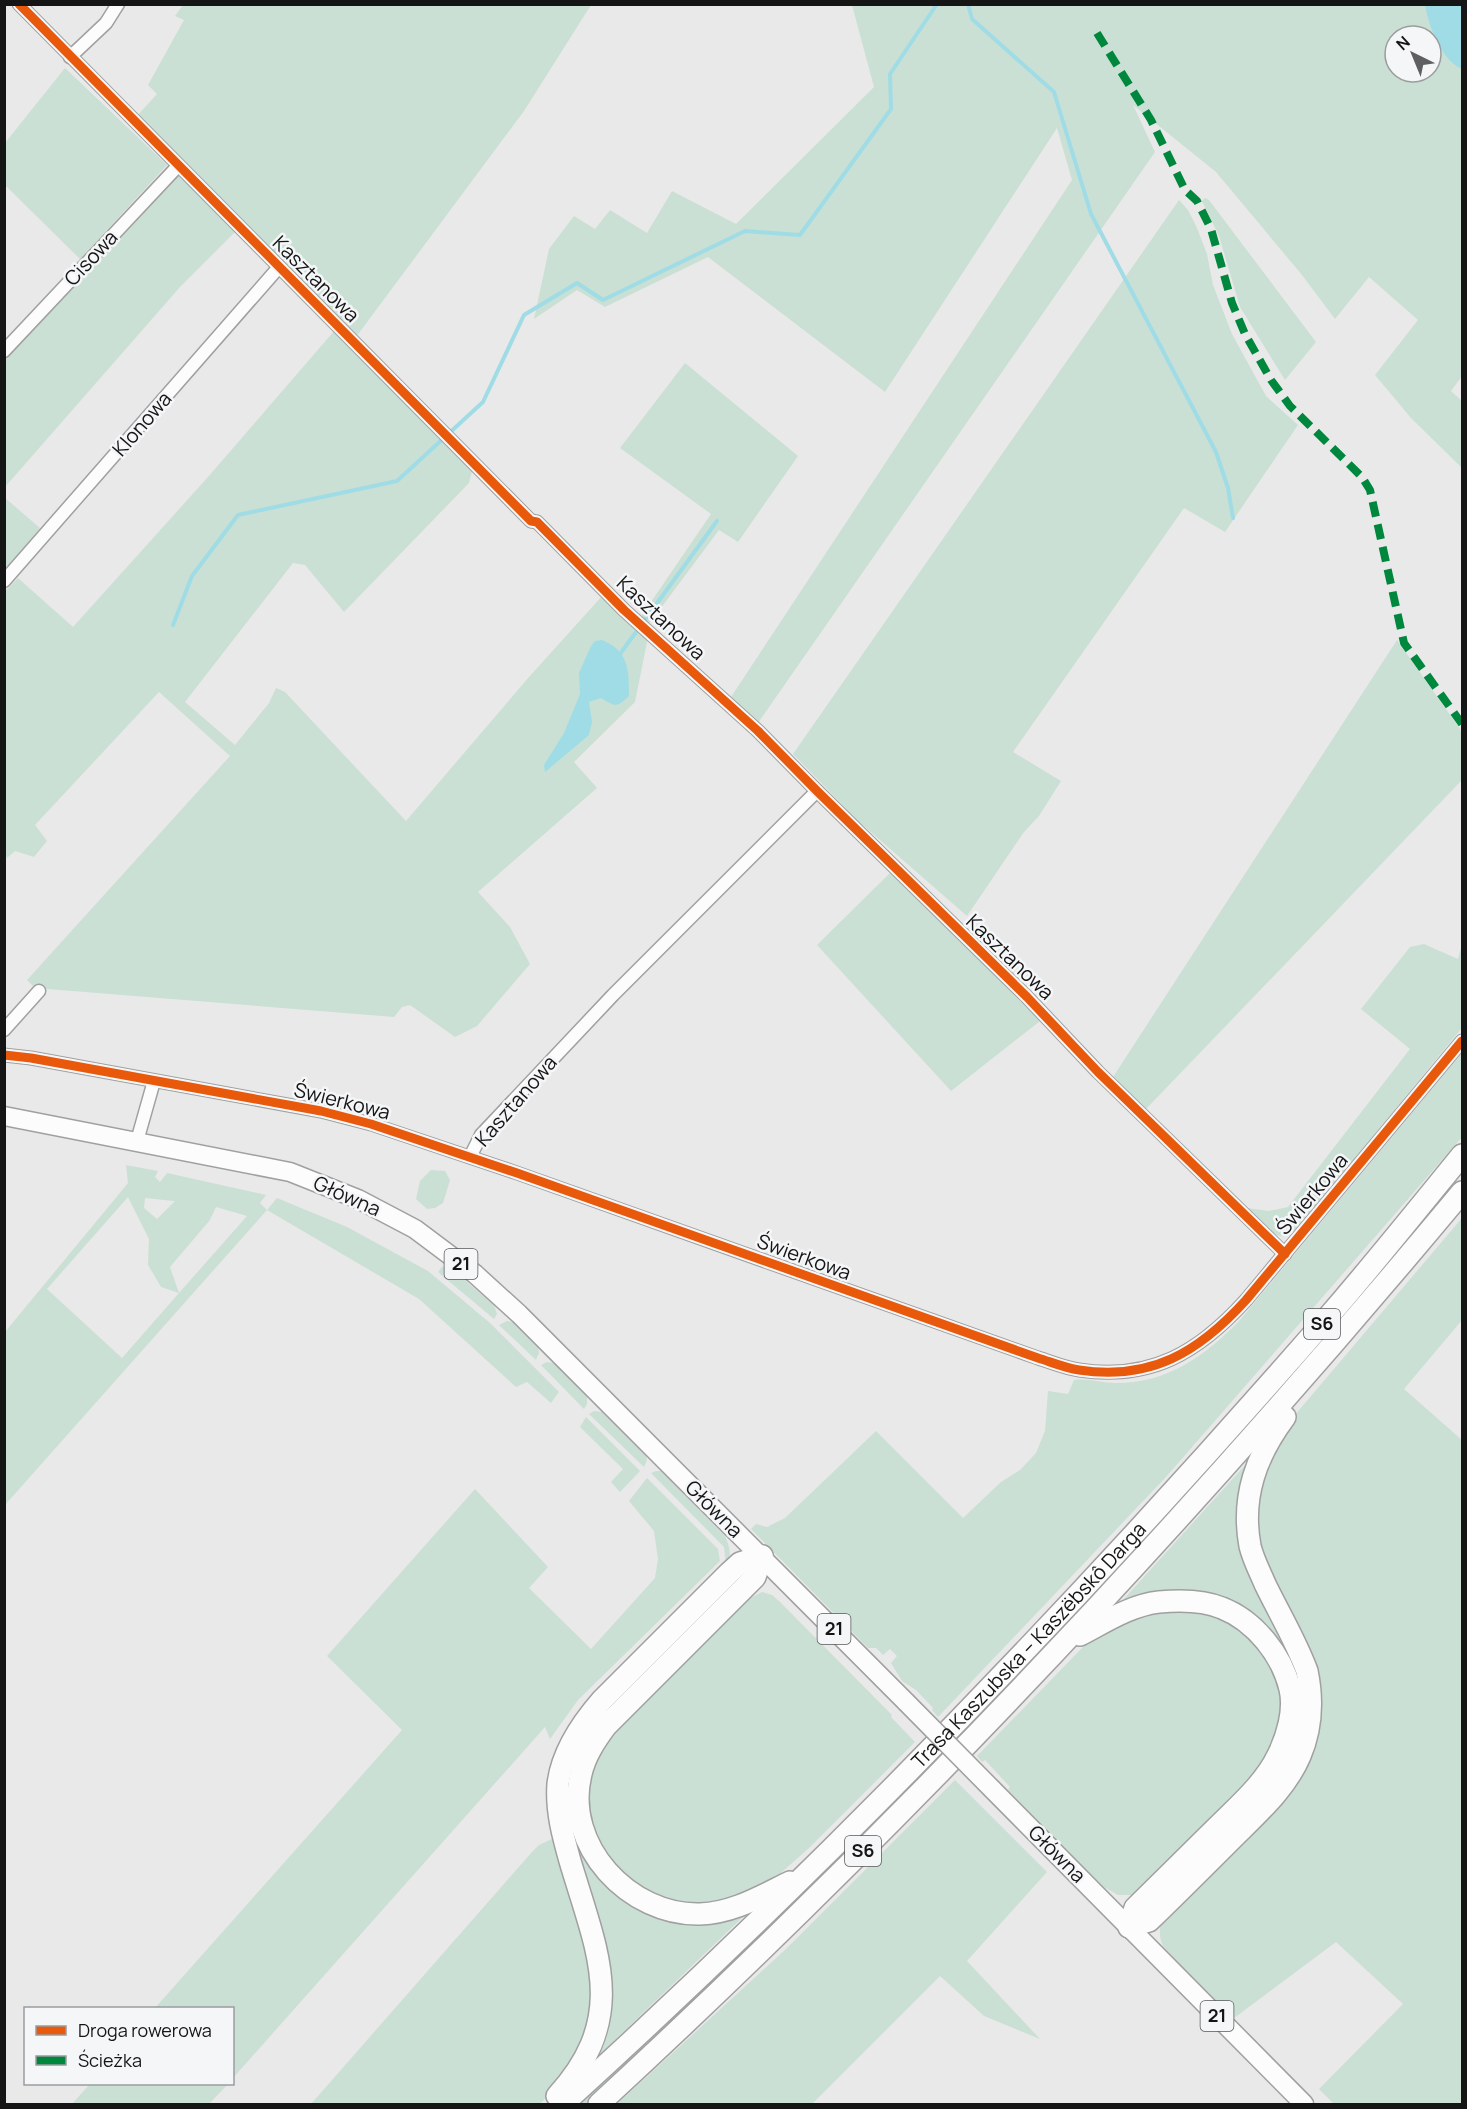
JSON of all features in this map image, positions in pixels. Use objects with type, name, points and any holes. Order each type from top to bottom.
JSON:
[{"type":"highway","name":"Trasa Kaszubska – Kaszëbskô Darga","points":[[563,2104],[641,2034],[807,1873],[994,1683],[1176,1488],[1329,1315],[1462,1155]]},
{"type":"highway","name":"Trasa Kaszubska – Kaszëbskô Darga","points":[[599,2104],[746,1966],[882,1833],[1063,1644],[1193,1503],[1346,1331],[1462,1192]]},
{"type":"highway","points":[[1129,1927],[1149,1921],[1169,1902],[1267,1804],[1287,1780],[1300,1757],[1311,1715],[1310,1687],[1302,1659],[1259,1570],[1250,1546],[1247,1512],[1249,1487],[1269,1440],[1346,1331]]},
{"type":"highway","points":[[762,1556],[755,1576],[606,1726],[594,1742],[581,1774],[579,1808],[588,1843],[610,1875],[624,1888],[659,1907],[680,1912],[717,1913],[735,1908],[807,1873]]},
{"type":"highway","points":[[550,2104],[582,2065],[591,2048],[601,2011],[600,1969],[559,1814],[559,1782],[569,1748],[590,1714],[602,1700],[741,1563],[762,1556]]},
{"type":"highway","points":[[1063,1644],[1136,1607],[1165,1601],[1201,1603],[1222,1608],[1248,1623],[1261,1636],[1283,1667],[1290,1691],[1291,1707],[1286,1732],[1277,1757],[1262,1780],[1135,1908],[1129,1927]]},
{"type":"main road","name":"Główna","points":[[4,1116],[290,1173],[358,1198],[415,1229],[475,1274],[519,1314],[762,1556],[1305,2104]]},
{"type":"street","name":"Kasztanowa","points":[[19,4],[531,521],[537,522],[624,610],[758,731],[1027,997],[1159,1132],[1285,1254]]},
{"type":"street","points":[[70,57],[106,23],[118,4]]},
{"type":"street","name":"Cisowa","points":[[4,351],[178,166]]},
{"type":"street","name":"Klonowa","points":[[4,581],[279,267]]},
{"type":"street","name":"Kasztanowa","points":[[470,1157],[481,1136],[613,995],[817,791]]},
{"type":"street","points":[[4,1030],[39,991]]},
{"type":"street","name":"Świerkowa","points":[[4,1055],[321,1111],[371,1124],[975,1336],[1077,1370],[1117,1373],[1149,1368],[1178,1358],[1216,1332],[1285,1254],[1462,1041]]},
{"type":"street","points":[[137,1141],[154,1081]]},
{"type":"green space","points":[[183,5],[591,5],[524,111],[356,337],[137,116],[157,94],[148,85],[184,20],[175,16]]},
{"type":"green space","points":[[852,5],[1462,5],[1462,376],[1451,391],[1462,401],[1462,468],[1411,418],[1375,375],[1418,320],[1369,277],[1335,319],[1302,275],[1216,172],[1133,105],[1155,152],[758,723],[731,697],[1072,180],[1057,128],[885,392],[708,257],[605,307],[577,290],[534,319],[549,249],[574,216],[595,229],[610,210],[647,233],[672,191],[736,224],[874,87]]},
{"type":"green space","points":[[65,68],[167,165],[80,259],[5,185],[5,143]]},
{"type":"green space","points":[[177,174],[236,231],[180,287],[5,487],[5,358]]},
{"type":"green space","points":[[1205,198],[1209,200],[1316,342],[1285,380],[1240,307],[1219,236],[1202,201]]},
{"type":"green space","points":[[1179,200],[1188,210],[1197,228],[1207,254],[1213,285],[1232,334],[1266,396],[1298,425],[1225,532],[1184,508],[1013,752],[1061,781],[1039,816],[1024,832],[967,916],[857,820],[793,754]]},
{"type":"green space","points":[[335,330],[472,471],[469,483],[344,612],[305,565],[293,563],[185,702],[235,745],[269,703],[276,688],[285,692],[406,821],[529,677],[603,595],[648,637],[635,702],[574,762],[597,788],[478,892],[510,927],[530,964],[477,1026],[455,1037],[410,1005],[402,1007],[394,1017],[35,988],[27,980],[230,756],[159,692],[35,825],[47,841],[34,857],[15,851],[7,858],[4,850],[4,592],[18,578],[73,627],[208,477]]},
{"type":"green space","points":[[685,363],[798,456],[738,542],[719,530],[649,624],[640,618],[711,514],[620,448]]},
{"type":"green space","points":[[5,498],[40,528],[5,571]]},
{"type":"green space","points":[[1397,640],[1460,729],[1462,780],[1146,1109],[1113,1077]]},
{"type":"green space","points":[[891,872],[1040,1021],[951,1091],[817,945]]},
{"type":"green space","points":[[1424,944],[1458,959],[1462,945],[1462,1028],[1292,1234],[1280,1236],[1274,1233],[1247,1208],[1269,1211],[1288,1207],[1410,1049],[1361,1009],[1410,947]]},
{"type":"green space","points":[[1462,1053],[1462,1137],[1166,1477],[938,1717],[932,1710],[933,1708],[916,1690],[902,1681],[891,1663],[897,1656],[890,1649],[883,1655],[876,1648],[868,1648],[751,1529],[756,1524],[767,1527],[785,1518],[876,1431],[963,1518],[1001,1482],[1020,1470],[1036,1453],[1045,1431],[1048,1391],[1068,1394],[1074,1380],[1135,1382],[1169,1373],[1199,1356],[1227,1333]]},
{"type":"green space","points":[[126,1165],[158,1171],[155,1177],[160,1182],[167,1173],[266,1195],[260,1203],[267,1210],[5,1505],[5,1332],[128,1183]],"holes":[[[128,1197],[149,1239],[148,1265],[161,1287],[179,1293],[122,1358],[47,1289]],[[145,1198],[174,1201],[175,1201],[157,1219],[144,1208]],[[216,1207],[247,1216],[179,1293],[170,1267],[210,1220]]]},
{"type":"green space","points":[[431,1170],[445,1171],[450,1180],[443,1203],[435,1208],[427,1209],[416,1199],[420,1181]]},
{"type":"green space","points":[[277,1198],[347,1227],[428,1271],[490,1323],[559,1392],[551,1403],[527,1382],[516,1387],[419,1299],[267,1210]]},
{"type":"green space","points":[[1462,1218],[1462,1320],[1404,1389],[1462,1440],[1462,2104],[1334,2104],[1319,2089],[1403,2004],[1336,1942],[1230,2021],[1163,1946],[1160,1927],[1162,1920],[1318,1718],[1258,1547],[1257,1487],[1294,1416]]},
{"type":"green space","points":[[448,1266],[494,1305],[497,1314],[494,1319],[438,1272],[442,1267]]},
{"type":"green space","points":[[507,1321],[512,1322],[538,1348],[539,1353],[536,1360],[499,1325]]},
{"type":"green space","points":[[547,1362],[554,1363],[587,1397],[584,1409],[541,1365]]},
{"type":"green space","points":[[594,1411],[602,1412],[646,1456],[644,1467],[589,1414]]},
{"type":"green space","points":[[586,1417],[640,1471],[620,1492],[611,1482],[623,1469],[580,1427]]},
{"type":"green space","points":[[1246,1464],[1241,1486],[1300,1680],[1270,1782],[1291,1665],[1189,1591],[1156,1591],[1123,1600]]},
{"type":"green space","points":[[661,1471],[725,1536],[730,1554],[726,1564],[724,1547],[651,1473]]},
{"type":"green space","points":[[647,1478],[718,1549],[720,1561],[578,1700],[550,1739],[545,1727],[234,2077],[234,2007],[156,2007],[402,1730],[327,1656],[475,1489],[548,1567],[529,1588],[591,1649],[655,1578],[658,1559],[654,1531],[629,1501]]},
{"type":"green space","points":[[731,1581],[736,1586],[572,1781],[619,1894],[744,1913],[745,1915],[596,2058],[602,2035],[566,1820],[568,1774],[586,1731]]},
{"type":"green space","points":[[762,1592],[772,1595],[779,1601],[892,1715],[891,1717],[915,1742],[808,1849],[775,1878],[736,1899],[690,1906],[642,1891],[607,1860],[588,1820],[589,1774],[605,1740],[748,1599]]},
{"type":"green space","points":[[1204,1610],[1245,1631],[1275,1668],[1282,1702],[1281,1720],[1271,1751],[1251,1780],[1133,1895],[1118,1895],[1104,1887],[1008,1790],[1010,1787],[985,1760],[982,1762],[977,1756],[1082,1648],[1101,1632],[1142,1612]]},
{"type":"green space","points":[[933,1757],[939,1764],[705,1995],[588,2104],[578,2104]]},
{"type":"green space","points":[[955,1780],[1047,1872],[967,1961],[1040,2039],[984,2016],[940,1976],[812,2104],[617,2104],[787,1948]]},
{"type":"green space","points":[[556,1837],[595,1979],[590,2025],[558,2085],[540,2104],[311,2104],[532,1852],[539,1845]]},
{"type":"green space","points":[[89,2085],[227,2085],[209,2104],[72,2104]]},
{"type":"water","points":[[1425,5],[1462,5],[1462,69],[1443,52],[1443,24],[1430,23]]},
{"type":"water","points":[[602,640],[618,650],[626,662],[629,696],[616,705],[601,698],[589,702],[592,722],[589,735],[545,772],[544,765],[564,733],[580,694],[579,673],[591,646],[595,641]]},
{"type":"waterway","points":[[173,625],[192,576],[238,515],[397,481],[483,402],[524,315],[577,283],[603,300],[745,231],[800,235],[891,109],[890,74],[937,4]]},
{"type":"waterway","points":[[968,4],[972,19],[1054,92],[1091,214],[1216,452],[1228,488],[1233,518]]},
{"type":"waterway","points":[[620,654],[717,521]]},
{"type":"marked path","points":[[1097,33],[1151,120],[1185,190],[1197,201],[1211,229],[1232,303],[1245,334],[1271,380],[1290,406],[1362,477],[1370,490],[1404,643],[1462,724]]},
{"type":"cycle path","points":[[19,4],[531,521],[537,522],[624,610],[758,731],[1027,997],[1098,1072],[1285,1254]]},
{"type":"cycle path","points":[[4,1055],[321,1111],[371,1124],[517,1173],[1038,1358],[1074,1369],[1105,1372],[1129,1371],[1172,1359],[1191,1348],[1228,1318],[1246,1300],[1462,1041]]}]
